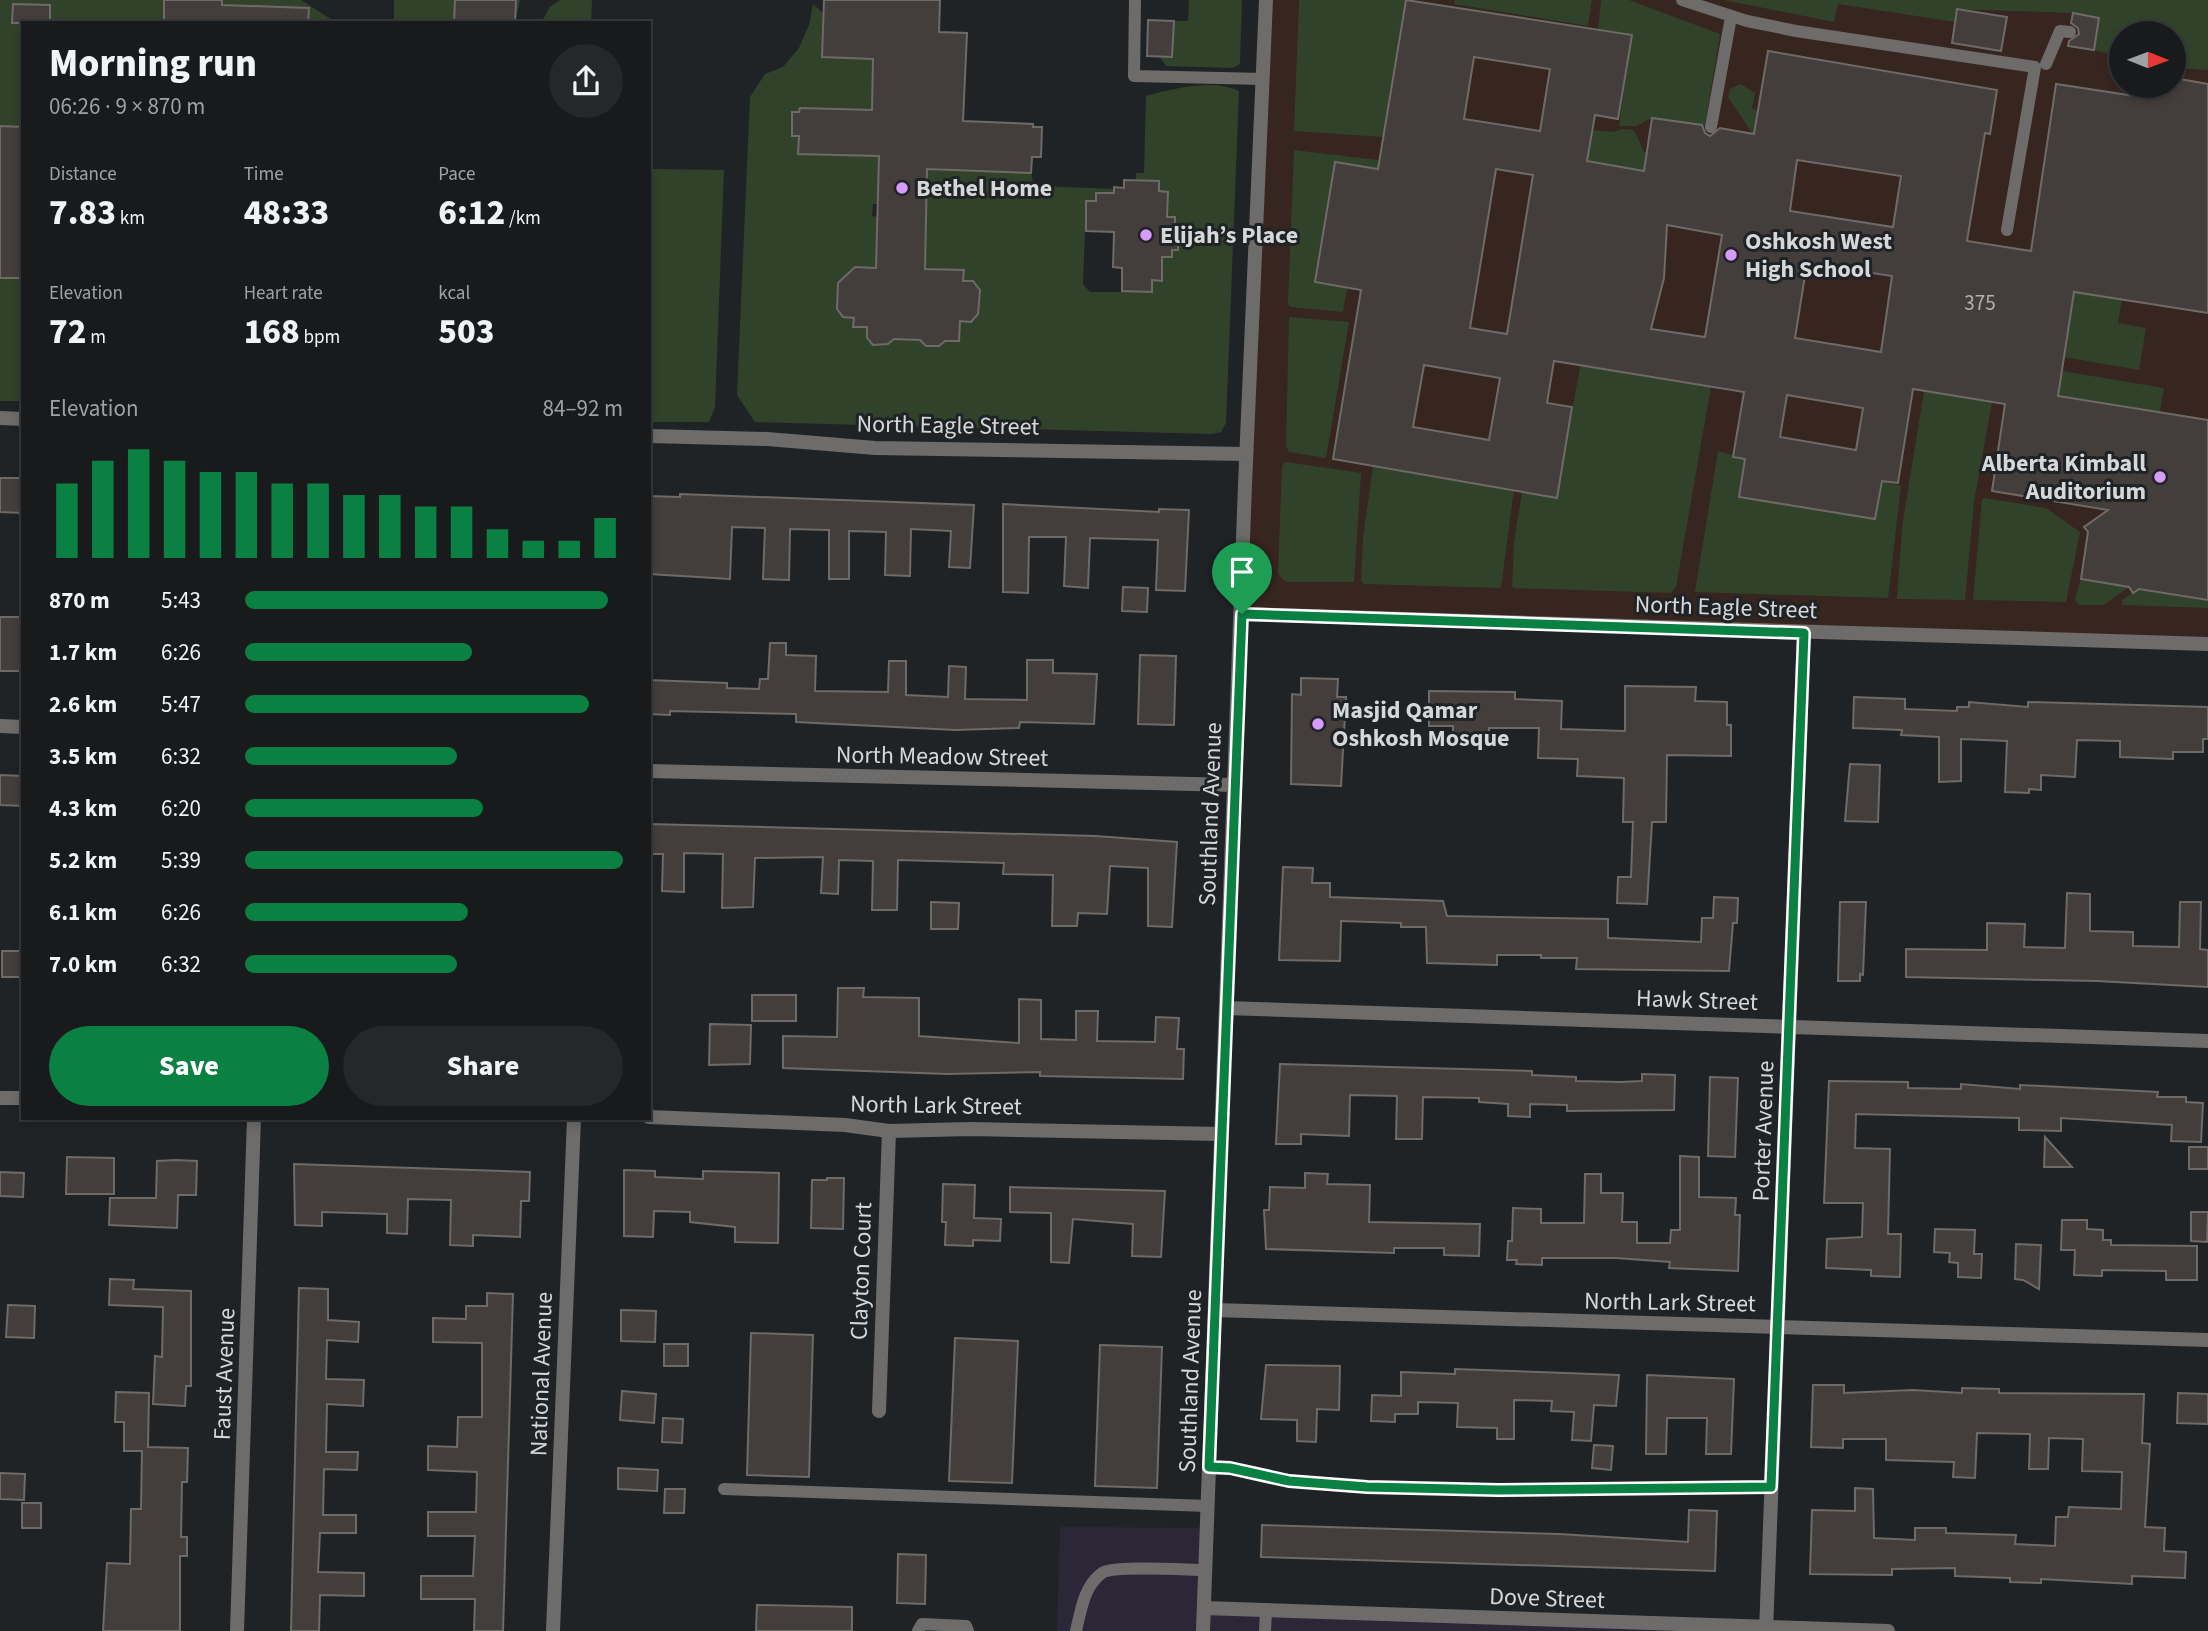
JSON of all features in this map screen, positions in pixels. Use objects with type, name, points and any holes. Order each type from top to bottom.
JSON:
[{"type":"street","name":"Southland Avenue","points":[[1203,1631],[1246,454],[1266,0]]},
{"type":"street","points":[[0,418],[21,419]]},
{"type":"street","name":"North Eagle Street","points":[[651,436],[767,439],[875,448],[1246,454]]},
{"type":"street","name":"North Eagle Street","points":[[1242,614],[2208,644]]},
{"type":"street","name":"Porter Avenue","points":[[1766,1628],[1804,633]]},
{"type":"street","points":[[0,726],[21,727]]},
{"type":"street","name":"North Meadow Street","points":[[651,771],[1234,785]]},
{"type":"street","name":"Hawk Street","points":[[1226,1008],[2208,1041]]},
{"type":"street","points":[[0,1098],[21,1098]]},
{"type":"street","name":"North Lark Street","points":[[651,1117],[845,1125],[888,1131],[971,1129],[1221,1134]]},
{"type":"street","name":"Faust Avenue","points":[[237,1631],[254,1120]]},
{"type":"street","name":"National Avenue","points":[[553,1631],[574,1120]]},
{"type":"street","name":"Clayton Court","points":[[879,1411],[888,1131]]},
{"type":"street","name":"North Lark Street","points":[[1215,1311],[2208,1340]]},
{"type":"street","name":"Dove Street","points":[[1204,1608],[1888,1631]]},
{"type":"lane","points":[[1135,0],[1134,76],[1263,79]]},
{"type":"lane","points":[[1682,0],[1731,16],[1796,31],[2035,67],[2007,230]]},
{"type":"lane","points":[[1712,127],[1731,16]]},
{"type":"lane","points":[[2046,64],[2060,31],[2070,32]]},
{"type":"lane","points":[[1209,1467],[1230,1468],[1289,1481],[1367,1487],[1498,1490],[1771,1487]]},
{"type":"lane","points":[[724,1489],[1208,1506]]},
{"type":"lane","points":[[1076,1631],[1081,1603],[1094,1582],[1109,1569],[1205,1570]]},
{"type":"lane","points":[[1265,1631],[1266,1610]]},
{"type":"lane","points":[[918,1631],[922,1623],[950,1623],[966,1626],[968,1631]]},
{"type":"shaded area","name":"Oshkosh West High School","points":[[1265,0],[2208,0],[2208,642],[1242,614]]},
{"type":"shaded area","points":[[1060,1527],[1207,1528],[1204,1607],[1766,1631],[1057,1631]]},
{"type":"green space","points":[[0,0],[301,0],[334,21],[21,21],[21,401],[0,401]]},
{"type":"green space","points":[[394,0],[520,0],[515,21],[394,21]]},
{"type":"green space","points":[[560,0],[592,0],[591,21],[542,21],[550,7]]},
{"type":"green space","points":[[1189,0],[1242,0],[1240,64],[1233,68],[1166,66],[1159,56],[1172,56],[1174,21],[1188,21]]},
{"type":"green space","points":[[1299,0],[1406,0],[1383,137],[1294,131]]},
{"type":"green space","points":[[1455,0],[1592,0],[1588,26],[1454,4]]},
{"type":"green space","points":[[1601,0],[1629,0],[1720,34],[1705,126],[1649,119],[1637,126],[1619,126],[1632,35],[1598,29]]},
{"type":"green space","points":[[1724,0],[2208,0],[2208,70],[2186,69],[2186,21],[2109,21],[2109,54],[2094,50],[2099,18],[2073,13],[1957,9],[1955,22],[1838,4],[1834,22]]},
{"type":"green space","points":[[813,4],[823,13],[822,57],[866,59],[873,52],[872,97],[879,110],[800,108],[799,112],[792,113],[792,136],[799,136],[799,154],[879,156],[877,204],[873,204],[872,216],[878,217],[881,268],[856,267],[838,283],[837,309],[843,317],[854,318],[854,327],[867,327],[867,338],[873,345],[888,344],[894,339],[920,340],[926,346],[959,341],[960,321],[971,322],[978,314],[979,290],[973,281],[963,281],[963,270],[918,269],[925,263],[927,169],[1031,173],[1033,182],[1040,186],[1114,189],[1114,193],[1096,193],[1096,201],[1086,202],[1083,284],[1090,292],[1152,292],[1152,280],[1162,280],[1162,257],[1172,250],[1179,227],[1167,217],[1168,192],[1159,191],[1159,181],[1136,180],[1136,173],[1144,173],[1146,96],[1205,85],[1239,91],[1226,423],[1221,432],[1212,434],[755,422],[737,395],[750,97],[765,74],[783,67],[799,48],[809,25]]},
{"type":"green space","points":[[1741,84],[1755,93],[1752,108],[1758,111],[1754,136],[1728,97],[1730,89]]},
{"type":"green space","points":[[1592,130],[1612,132],[1634,130],[1644,152],[1701,164],[1746,187],[1587,161]]},
{"type":"green space","points":[[1294,150],[1411,164],[1409,174],[1335,162],[1315,282],[1347,288],[1343,312],[1291,307],[1288,304]]},
{"type":"green space","points":[[651,169],[724,170],[715,407],[709,422],[651,422]]},
{"type":"green space","points":[[2074,292],[2122,300],[2118,323],[2146,328],[2139,370],[2064,357]]},
{"type":"green space","points":[[1289,317],[1349,322],[1326,458],[1289,452],[1286,446]]},
{"type":"green space","points":[[1580,366],[1711,387],[1676,587],[1671,593],[1512,586],[1514,542],[1522,492],[1557,498]]},
{"type":"green space","points":[[2062,371],[2164,388],[2160,412],[2058,396]]},
{"type":"green space","points":[[1924,391],[1992,402],[1974,502],[1965,600],[1897,599],[1902,527]]},
{"type":"green space","points":[[1718,451],[1745,459],[1875,519],[1882,481],[1901,486],[1888,598],[1695,592]]},
{"type":"green space","points":[[1286,462],[1361,473],[1354,582],[1286,582],[1278,574],[1282,466]]},
{"type":"green space","points":[[1373,466],[1514,489],[1501,588],[1364,584],[1361,581],[1363,538]]},
{"type":"green space","points":[[1982,499],[2046,508],[2080,532],[2066,602],[1973,600]]},
{"type":"green space","points":[[2081,579],[2129,587],[2104,605],[2079,605],[2075,599]]},
{"type":"green space","points":[[2139,589],[2208,601],[2208,608],[2122,605],[2122,600]]},
{"type":"building","points":[[164,0],[222,0],[222,5],[309,8],[308,21],[164,21]]},
{"type":"building","points":[[455,0],[516,0],[515,21],[454,21]]},
{"type":"building","name":"Bethel Home","points":[[824,0],[940,0],[939,32],[967,33],[963,121],[1033,124],[1033,127],[1042,127],[1041,157],[1032,157],[1031,173],[927,169],[925,269],[964,270],[963,281],[973,281],[980,290],[978,314],[971,322],[960,321],[959,341],[926,346],[920,340],[894,339],[888,344],[873,345],[867,338],[867,327],[853,327],[854,318],[843,317],[837,309],[838,283],[855,267],[876,268],[879,156],[798,154],[799,136],[792,136],[792,112],[799,112],[800,108],[872,110],[873,59],[822,57]]},
{"type":"building","points":[[1406,0],[1632,35],[1618,119],[1595,115],[1587,161],[1644,171],[1652,118],[1702,125],[1705,133],[1710,136],[1720,128],[1754,134],[1768,51],[1997,90],[1990,134],[1985,133],[1967,241],[2031,251],[2056,84],[2109,92],[2109,98],[2186,98],[2186,80],[2208,84],[2208,313],[2074,292],[2058,396],[2208,420],[2208,600],[2139,589],[2133,593],[2129,587],[2081,579],[2088,532],[2084,527],[2108,510],[1992,491],[2005,404],[1913,389],[1898,483],[1882,481],[1875,519],[1739,497],[1745,459],[1733,457],[1744,392],[1554,361],[1547,403],[1572,407],[1557,498],[1333,459],[1361,290],[1315,282],[1335,162],[1378,169]],"holes":[[[1474,57],[1550,69],[1540,131],[1464,119]],[[1797,160],[1901,176],[1893,227],[1790,211]],[[1496,169],[1533,175],[1507,334],[1470,328]],[[1667,225],[1722,235],[1705,337],[1651,329],[1664,278]],[[1807,263],[1892,276],[1881,352],[1795,338]],[[1424,365],[1500,378],[1489,440],[1413,427]],[[1787,395],[1863,408],[1856,450],[1780,437]]]},
{"type":"building","points":[[13,4],[50,5],[50,21],[12,23]]},
{"type":"building","points":[[1957,9],[2007,17],[2001,51],[1952,43]]},
{"type":"building","points":[[2073,13],[2099,18],[2094,50],[2068,46],[2069,41],[2079,34],[2078,28],[2071,23]]},
{"type":"building","points":[[1148,20],[1174,21],[1172,57],[1147,56]]},
{"type":"building","points":[[0,126],[21,127],[21,278],[0,278]]},
{"type":"building","name":"Elijah’s Place","points":[[1124,180],[1159,181],[1159,191],[1168,192],[1167,217],[1175,217],[1175,227],[1179,227],[1178,250],[1172,250],[1172,257],[1162,257],[1162,281],[1152,280],[1152,292],[1122,291],[1122,268],[1113,267],[1114,232],[1086,231],[1086,201],[1096,201],[1096,193],[1114,193],[1114,187],[1124,188]]},
{"type":"building","points":[[0,478],[21,478],[21,513],[0,512]]},
{"type":"building","points":[[680,494],[974,505],[970,568],[949,567],[951,531],[911,529],[910,576],[885,575],[886,532],[849,531],[849,579],[829,579],[829,530],[790,529],[789,580],[763,579],[765,528],[732,527],[730,579],[651,574],[651,496],[680,497]]},
{"type":"building","points":[[1003,504],[1159,512],[1159,509],[1189,510],[1185,591],[1156,590],[1158,540],[1090,538],[1088,588],[1064,586],[1066,537],[1029,537],[1028,593],[1003,592]]},
{"type":"building","points":[[1123,587],[1148,588],[1147,612],[1122,611]]},
{"type":"building","points":[[0,617],[21,617],[21,671],[0,671]]},
{"type":"building","points":[[770,643],[786,643],[786,655],[816,656],[815,691],[888,692],[889,661],[906,661],[906,695],[948,697],[949,666],[966,667],[965,699],[1027,700],[1027,660],[1053,660],[1053,673],[1097,674],[1094,724],[1020,722],[1019,728],[955,730],[796,722],[796,714],[670,711],[670,715],[651,714],[651,680],[727,683],[727,688],[759,689],[760,679],[768,679]]},
{"type":"building","points":[[1140,655],[1176,656],[1174,725],[1138,724]]},
{"type":"building","points":[[1301,678],[1338,679],[1337,697],[1346,697],[1341,786],[1291,784],[1292,694],[1301,695]]},
{"type":"building","points":[[1625,686],[1696,687],[1695,701],[1727,702],[1727,725],[1731,725],[1731,756],[1667,755],[1666,822],[1652,822],[1647,904],[1617,903],[1618,877],[1631,877],[1633,822],[1623,822],[1624,778],[1577,776],[1578,759],[1538,758],[1539,728],[1489,728],[1489,737],[1453,737],[1453,726],[1429,726],[1429,691],[1515,692],[1515,699],[1562,701],[1561,729],[1625,731]]},
{"type":"building","points":[[1854,697],[1905,699],[1905,709],[1957,711],[1957,707],[1969,707],[1969,702],[2028,707],[2028,702],[2208,707],[2208,739],[2203,739],[2203,752],[2173,752],[2173,759],[2120,757],[2120,741],[2077,740],[2075,777],[2041,775],[2041,790],[2029,789],[2029,793],[2005,792],[2007,741],[1961,739],[1961,781],[1939,782],[1939,737],[1901,735],[1902,730],[1853,728]]},
{"type":"building","points":[[1850,764],[1880,765],[1878,822],[1845,821]]},
{"type":"building","points":[[0,775],[21,776],[21,806],[0,805]]},
{"type":"building","points":[[651,824],[1095,836],[1177,842],[1172,927],[1148,926],[1148,868],[1110,866],[1107,914],[1078,913],[1077,926],[1052,926],[1053,875],[1003,874],[1004,863],[898,860],[897,910],[872,910],[873,861],[839,860],[838,894],[821,893],[823,857],[755,858],[753,907],[722,908],[723,854],[684,853],[684,892],[662,891],[663,854],[651,854]]},
{"type":"building","points":[[1283,867],[1313,868],[1312,883],[1330,883],[1330,897],[1443,901],[1447,916],[1608,919],[1608,938],[1701,942],[1702,918],[1713,918],[1714,897],[1738,898],[1729,971],[1576,969],[1577,958],[1541,958],[1541,955],[1497,955],[1497,965],[1427,963],[1426,927],[1401,927],[1401,923],[1341,921],[1340,961],[1279,960]]},
{"type":"building","points":[[2067,893],[2090,894],[2090,931],[2133,932],[2133,946],[2179,947],[2180,902],[2201,902],[2200,949],[2208,950],[2208,987],[2097,981],[1906,977],[1906,949],[1987,950],[1987,923],[2025,924],[2024,947],[2065,948]]},
{"type":"building","points":[[931,902],[959,903],[958,929],[931,929]]},
{"type":"building","points":[[1840,902],[1866,902],[1863,975],[1860,974],[1860,981],[1838,981]]},
{"type":"building","points":[[2,951],[21,951],[21,977],[2,977]]},
{"type":"building","points":[[838,988],[864,988],[863,997],[919,998],[919,1036],[1019,1043],[1019,999],[1041,1000],[1041,1039],[1076,1040],[1076,1011],[1098,1011],[1097,1041],[1155,1042],[1156,1017],[1179,1018],[1177,1049],[1184,1049],[1183,1079],[1040,1076],[1040,1072],[947,1074],[783,1068],[783,1036],[837,1037]]},
{"type":"building","points":[[752,995],[796,995],[796,1021],[752,1021]]},
{"type":"building","points":[[710,1024],[751,1025],[750,1064],[709,1065]]},
{"type":"building","points":[[1280,1064],[1532,1071],[1532,1075],[1576,1077],[1576,1081],[1642,1081],[1642,1074],[1675,1075],[1674,1110],[1567,1111],[1567,1105],[1530,1104],[1530,1117],[1508,1116],[1508,1104],[1479,1102],[1479,1098],[1423,1097],[1422,1139],[1396,1139],[1397,1096],[1350,1095],[1349,1136],[1301,1134],[1301,1144],[1276,1144]]},
{"type":"building","points":[[1710,1077],[1738,1078],[1735,1157],[1708,1156]]},
{"type":"building","points":[[1829,1081],[1908,1082],[1908,1088],[1961,1089],[1961,1084],[2020,1089],[2020,1085],[2158,1092],[2157,1097],[2186,1097],[2186,1102],[2203,1103],[2201,1142],[2171,1141],[2172,1125],[2061,1118],[2061,1131],[2019,1130],[2019,1118],[1856,1114],[1855,1148],[1890,1149],[1888,1234],[1901,1234],[1900,1277],[1871,1276],[1871,1270],[1826,1268],[1827,1239],[1862,1237],[1863,1203],[1824,1203]]},
{"type":"building","points":[[2045,1137],[2072,1167],[2044,1167]]},
{"type":"building","points":[[2189,1147],[2208,1147],[2208,1169],[2189,1169]]},
{"type":"building","points":[[1680,1156],[1699,1157],[1699,1197],[1736,1198],[1735,1215],[1740,1215],[1738,1271],[1669,1268],[1670,1262],[1616,1258],[1542,1258],[1542,1265],[1516,1264],[1517,1260],[1507,1260],[1508,1241],[1512,1241],[1513,1208],[1541,1209],[1541,1223],[1584,1223],[1585,1174],[1601,1174],[1601,1193],[1623,1193],[1622,1222],[1637,1222],[1637,1243],[1670,1243],[1671,1230],[1680,1230]]},
{"type":"building","points":[[67,1157],[114,1158],[114,1194],[66,1194]]},
{"type":"building","points":[[157,1161],[197,1161],[196,1195],[178,1195],[177,1228],[109,1225],[110,1198],[156,1198]]},
{"type":"building","points":[[294,1164],[530,1172],[529,1201],[521,1201],[520,1237],[473,1235],[473,1246],[450,1245],[451,1200],[408,1199],[407,1234],[387,1233],[387,1214],[322,1212],[322,1226],[295,1225]]},
{"type":"building","points":[[624,1170],[655,1171],[655,1177],[703,1179],[703,1171],[779,1173],[778,1243],[735,1242],[735,1227],[690,1222],[690,1212],[654,1211],[653,1237],[624,1236]]},
{"type":"building","points":[[0,1172],[24,1173],[23,1197],[0,1196]]},
{"type":"building","points":[[1305,1173],[1328,1174],[1327,1184],[1370,1185],[1369,1222],[1480,1224],[1479,1256],[1444,1255],[1444,1248],[1394,1248],[1394,1253],[1266,1249],[1264,1210],[1269,1210],[1270,1187],[1305,1188]]},
{"type":"building","points":[[844,1178],[843,1229],[811,1228],[812,1180]]},
{"type":"building","points":[[943,1184],[975,1185],[974,1218],[1001,1219],[1000,1241],[973,1240],[973,1246],[945,1245],[946,1222],[942,1222]]},
{"type":"building","points":[[1010,1187],[1165,1191],[1161,1257],[1132,1256],[1133,1224],[1073,1219],[1069,1263],[1051,1262],[1051,1213],[1010,1212]]},
{"type":"building","points":[[2191,1212],[2208,1212],[2207,1242],[2191,1241]]},
{"type":"building","points":[[2062,1220],[2087,1220],[2087,1229],[2103,1230],[2103,1240],[2111,1240],[2111,1245],[2197,1246],[2197,1280],[2166,1280],[2166,1271],[2102,1270],[2102,1276],[2074,1275],[2075,1250],[2061,1250]]},
{"type":"building","points":[[1935,1229],[1975,1230],[1974,1254],[1982,1254],[1981,1278],[1958,1277],[1958,1263],[1949,1262],[1950,1253],[1934,1252]]},
{"type":"building","points":[[2016,1244],[2041,1245],[2039,1289],[2023,1280],[2015,1279]]},
{"type":"building","points":[[110,1279],[134,1280],[133,1289],[191,1291],[191,1386],[186,1386],[185,1406],[153,1404],[155,1356],[162,1357],[163,1307],[109,1305]]},
{"type":"building","points":[[299,1288],[328,1289],[328,1320],[359,1322],[358,1342],[327,1340],[326,1379],[364,1380],[363,1406],[327,1404],[326,1452],[358,1452],[357,1470],[324,1469],[323,1515],[356,1515],[356,1533],[320,1533],[318,1572],[364,1573],[364,1596],[320,1595],[319,1631],[291,1631]]},
{"type":"building","points":[[487,1293],[513,1294],[503,1631],[474,1631],[475,1599],[421,1599],[421,1576],[473,1576],[475,1536],[428,1536],[428,1512],[476,1512],[477,1472],[428,1470],[428,1446],[457,1447],[458,1417],[482,1417],[482,1343],[433,1342],[433,1318],[466,1319],[466,1306],[487,1306]]},
{"type":"building","points":[[8,1305],[35,1306],[34,1338],[6,1337]]},
{"type":"building","points":[[621,1310],[656,1311],[655,1342],[621,1341]]},
{"type":"building","points":[[751,1333],[813,1335],[809,1477],[747,1475]]},
{"type":"building","points":[[955,1338],[1018,1341],[1012,1483],[949,1481]]},
{"type":"building","points":[[664,1344],[688,1344],[688,1366],[664,1366]]},
{"type":"building","points":[[1100,1345],[1162,1347],[1157,1488],[1095,1486]]},
{"type":"building","points":[[1266,1365],[1340,1366],[1339,1410],[1317,1409],[1316,1442],[1297,1441],[1297,1420],[1261,1419]]},
{"type":"building","points":[[1455,1369],[1619,1375],[1616,1406],[1594,1405],[1591,1441],[1572,1440],[1574,1412],[1551,1411],[1552,1401],[1514,1400],[1514,1439],[1497,1439],[1497,1428],[1457,1427],[1458,1403],[1418,1402],[1418,1414],[1395,1414],[1395,1422],[1371,1421],[1372,1395],[1401,1396],[1401,1372],[1455,1374]]},
{"type":"building","points":[[1647,1375],[1734,1379],[1731,1454],[1706,1454],[1707,1418],[1667,1418],[1666,1454],[1646,1454]]},
{"type":"building","points":[[1813,1385],[1844,1385],[1844,1393],[1913,1390],[1962,1393],[1962,1388],[1999,1389],[1999,1393],[2144,1394],[2142,1443],[2150,1444],[2145,1527],[2165,1528],[2164,1551],[2186,1552],[2185,1578],[2132,1576],[2132,1584],[2041,1579],[2041,1583],[2010,1582],[2010,1578],[1955,1576],[1955,1568],[1892,1569],[1892,1575],[1810,1574],[1812,1510],[1855,1511],[1855,1488],[1873,1489],[1874,1538],[1915,1540],[1915,1528],[1946,1528],[1946,1533],[2016,1535],[2015,1544],[2055,1546],[2056,1517],[2068,1517],[2069,1507],[2121,1509],[2122,1472],[2082,1471],[2083,1439],[2049,1438],[2048,1469],[2029,1469],[2030,1434],[1977,1433],[1975,1478],[1953,1477],[1954,1462],[1886,1460],[1886,1439],[1843,1439],[1843,1448],[1811,1447]]},
{"type":"building","points":[[622,1391],[656,1394],[654,1423],[620,1420]]},
{"type":"building","points":[[116,1392],[149,1393],[148,1447],[188,1448],[187,1482],[182,1482],[181,1537],[187,1537],[187,1556],[180,1556],[180,1631],[103,1631],[107,1563],[130,1564],[131,1509],[141,1509],[142,1451],[124,1451],[124,1422],[115,1422]]},
{"type":"building","points":[[2178,1393],[2208,1394],[2208,1424],[2177,1423]]},
{"type":"building","points":[[663,1418],[683,1419],[682,1443],[662,1442]]},
{"type":"building","points":[[1594,1445],[1613,1446],[1611,1470],[1592,1468]]},
{"type":"building","points":[[618,1468],[658,1470],[657,1491],[618,1489]]},
{"type":"building","points":[[0,1473],[25,1474],[24,1500],[0,1499]]},
{"type":"building","points":[[665,1489],[685,1489],[684,1513],[664,1513]]},
{"type":"building","points":[[22,1503],[41,1503],[41,1528],[22,1528]]},
{"type":"building","points":[[1689,1510],[1717,1511],[1715,1571],[1261,1557],[1262,1525],[1559,1534],[1688,1542]]},
{"type":"building","points":[[898,1554],[926,1555],[925,1604],[897,1603]]},
{"type":"building","points":[[757,1605],[852,1607],[852,1631],[756,1631]]},
{"type":"place","name":"Bethel Home","points":[[902,188]]},
{"type":"place","name":"Elijah’s Place","points":[[1146,235]]},
{"type":"place","name":"Oshkosh West High School","points":[[1731,255]]},
{"type":"place","name":"Alberta Kimball Auditorium","points":[[2160,477]]},
{"type":"place","name":"Masjid Qamar Oshkosh Mosque","points":[[1318,724]]},
{"type":"route","points":[[1242,614],[1804,633],[1771,1487],[1498,1490],[1367,1487],[1289,1481],[1230,1468],[1209,1467],[1242,614]]}]
